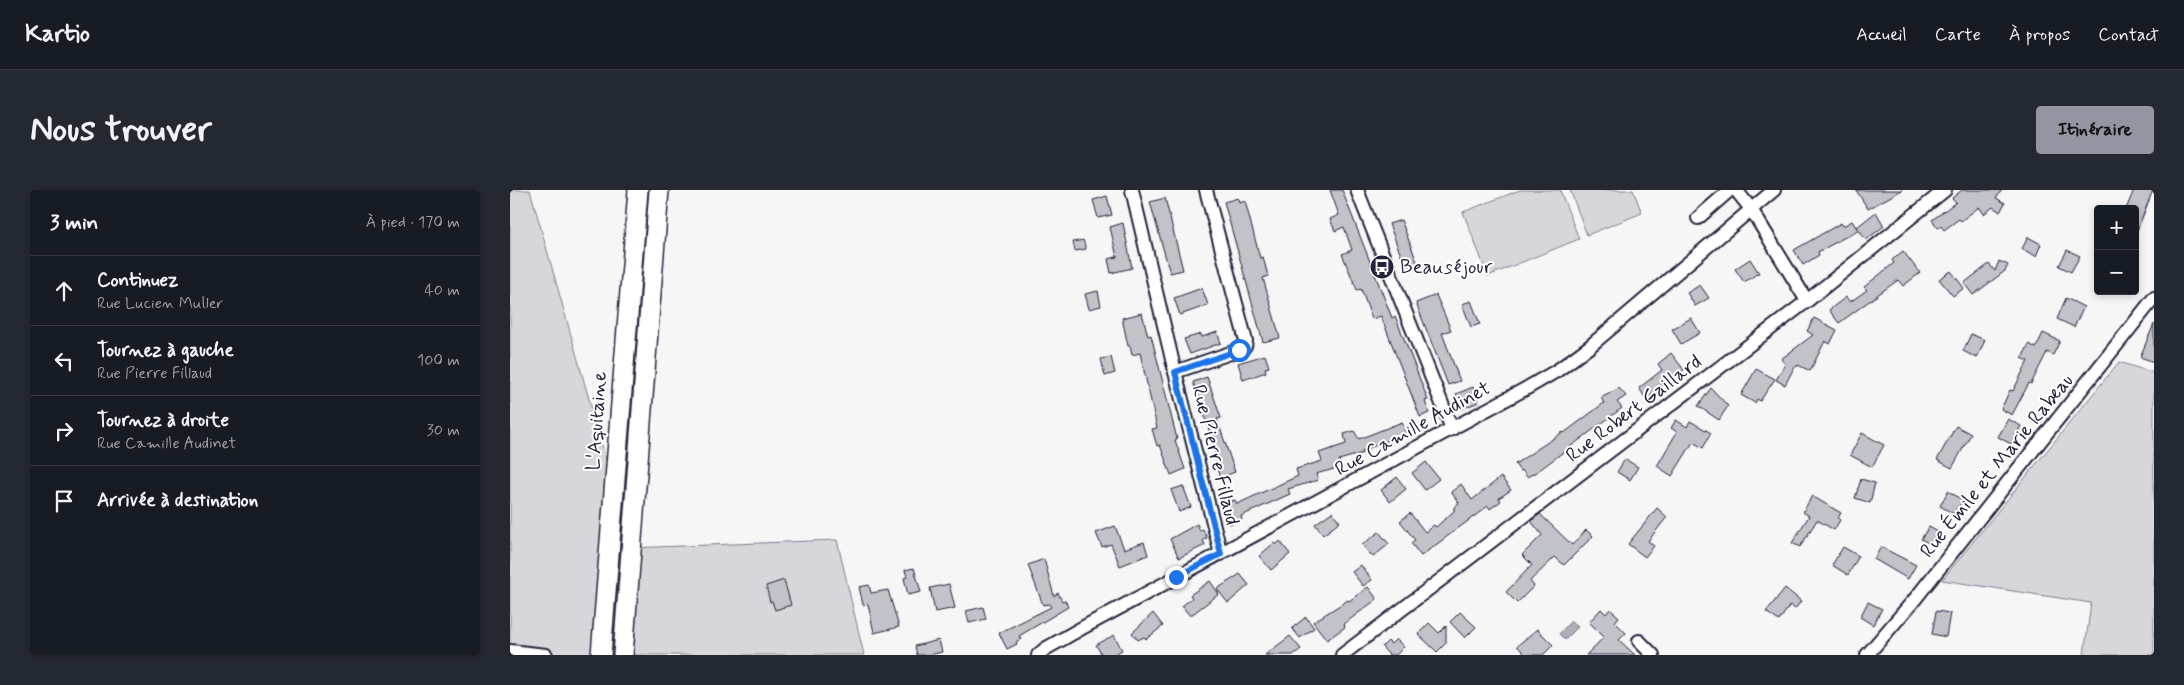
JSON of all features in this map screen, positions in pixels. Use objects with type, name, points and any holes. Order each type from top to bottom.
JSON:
[{"type":"highway","name":"L'Aquitaine","points":[[602,655],[638,190]]},
{"type":"highway","points":[[623,655],[659,190]]},
{"type":"street","name":"Rue Pierre Fillaud","points":[[1132,190],[1221,554]]},
{"type":"street","points":[[1175,372],[1239,350],[1246,341],[1206,190]]},
{"type":"street","points":[[1357,190],[1452,429]]},
{"type":"street","points":[[1698,218],[1730,190]]},
{"type":"street","points":[[1736,190],[1751,209],[1806,301]]},
{"type":"street","name":"Rue Camille Audinet","points":[[1038,655],[1053,644],[1558,370],[1589,347],[1774,190]]},
{"type":"street","name":"Rue Robert Gaillard","points":[[1342,655],[1806,301],[1945,190]]},
{"type":"street","name":"Rue Émile et Marie Rabeau","points":[[1867,655],[1915,599],[2153,302]]},
{"type":"street","points":[[1639,641],[1654,655]]},
{"type":"street","points":[[510,652],[546,655]]},
{"type":"shaded area","points":[[510,190],[530,190],[631,548],[837,540],[864,655],[510,655]]},
{"type":"shaded area","points":[[1520,190],[1560,190],[1579,239],[1488,276],[1463,212]]},
{"type":"shaded area","points":[[1570,190],[1633,190],[1642,213],[1587,235]]},
{"type":"shaded area","points":[[2119,362],[2154,373],[2154,655],[2084,655],[2091,603],[1942,580]]},
{"type":"shaded area","points":[[1571,621],[1578,627],[1565,640],[1559,634]]},
{"type":"building","points":[[1330,190],[1342,190],[1392,318],[1395,316],[1428,400],[1425,401],[1429,413],[1420,417],[1381,316],[1372,319],[1361,289],[1357,290],[1342,254],[1352,250],[1344,227],[1335,231],[1330,219],[1339,215]]},
{"type":"building","points":[[1856,190],[1902,190],[1868,209]]},
{"type":"building","points":[[1962,190],[2002,190],[1996,198],[2005,203],[2000,212],[1993,207],[1984,214],[1979,207],[1961,221],[1959,219],[1944,230],[1941,226],[1938,228],[1932,220],[1956,202],[1952,198]]},
{"type":"building","points":[[2134,190],[2153,190],[2139,226],[2139,205],[2128,205]]},
{"type":"building","points":[[1107,196],[1112,215],[1098,218],[1093,200]]},
{"type":"building","points":[[1165,198],[1183,270],[1170,273],[1150,202]]},
{"type":"building","points":[[1238,198],[1239,203],[1245,201],[1260,258],[1263,257],[1268,276],[1263,278],[1280,338],[1263,342],[1224,202]]},
{"type":"building","points":[[1876,212],[1884,226],[1866,240],[1857,227]]},
{"type":"building","points":[[1401,220],[1419,267],[1407,271],[1389,224]]},
{"type":"building","points":[[1852,221],[1858,230],[1818,252],[1819,255],[1803,265],[1794,250],[1841,223],[1843,226]]},
{"type":"building","points":[[1123,223],[1132,268],[1111,273],[1108,259],[1117,257],[1110,227]]},
{"type":"building","points":[[2028,237],[2041,244],[2036,256],[2022,249]]},
{"type":"building","points":[[1083,240],[1086,249],[1075,251],[1073,242]]},
{"type":"building","points":[[2067,250],[2080,256],[2071,272],[2059,266]]},
{"type":"building","points":[[1903,251],[1920,273],[1903,286],[1898,280],[1839,323],[1829,310],[1846,297],[1850,302],[1867,290],[1864,287],[1894,263],[1892,260]]},
{"type":"building","points":[[1750,259],[1759,273],[1744,282],[1735,269]]},
{"type":"building","points":[[1999,261],[2008,265],[2005,271],[1973,295],[1964,283],[1989,264],[1995,271]]},
{"type":"building","points":[[1951,271],[1964,288],[1953,296],[1939,279]]},
{"type":"building","points":[[1700,285],[1709,298],[1695,306],[1687,293]]},
{"type":"building","points":[[1202,288],[1208,305],[1180,315],[1174,298]]},
{"type":"building","points":[[1098,291],[1101,306],[1089,309],[1085,294]]},
{"type":"building","points":[[1436,295],[1451,330],[1442,333],[1460,381],[1448,385],[1416,303]]},
{"type":"building","points":[[2066,298],[2084,307],[2074,327],[2057,319]]},
{"type":"building","points":[[1471,301],[1480,324],[1471,327],[1462,304]]},
{"type":"building","points":[[1142,313],[1148,336],[1151,335],[1177,439],[1175,440],[1185,469],[1171,475],[1160,445],[1157,446],[1152,429],[1157,428],[1140,353],[1132,355],[1130,346],[1128,346],[1122,318]]},
{"type":"building","points":[[1691,318],[1700,333],[1681,344],[1672,329]]},
{"type":"building","points":[[1814,318],[1837,330],[1830,344],[1825,341],[1810,371],[1798,365],[1797,367],[1795,366],[1785,385],[1776,380],[1785,364],[1781,359],[1813,335],[1807,331]]},
{"type":"building","points":[[2154,324],[2154,362],[2140,357]]},
{"type":"building","points":[[1217,332],[1221,343],[1190,354],[1184,339],[1201,334],[1202,337]]},
{"type":"building","points":[[2043,333],[2060,341],[2053,355],[2047,352],[2031,384],[2029,383],[2012,415],[2001,409],[2010,390],[2013,391],[2028,361],[2022,358],[2029,344],[2036,348]]},
{"type":"building","points":[[1971,334],[1985,340],[1977,358],[1963,351]]},
{"type":"building","points":[[1671,353],[1684,370],[1646,399],[1639,388],[1662,370],[1658,364]]},
{"type":"building","points":[[1265,355],[1269,367],[1265,368],[1266,372],[1243,380],[1238,363]]},
{"type":"building","points":[[1111,357],[1115,373],[1105,376],[1101,359]]},
{"type":"building","points":[[1756,369],[1775,379],[1760,401],[1757,399],[1755,403],[1741,395]]},
{"type":"building","points":[[1207,377],[1221,418],[1217,419],[1235,472],[1220,478],[1215,463],[1218,462],[1208,434],[1210,433],[1193,382]]},
{"type":"building","points":[[1473,387],[1479,402],[1461,409],[1456,394]]},
{"type":"building","points":[[1619,388],[1626,396],[1617,402],[1622,408],[1538,471],[1527,477],[1522,470],[1520,471],[1515,464],[1564,433],[1604,403],[1601,398]]},
{"type":"building","points":[[1711,388],[1728,406],[1719,420],[1698,406]]},
{"type":"building","points":[[2008,419],[2021,426],[2011,444],[1998,437]]},
{"type":"building","points":[[1676,420],[1687,427],[1690,421],[1711,433],[1703,448],[1693,442],[1672,476],[1657,466],[1677,432],[1671,428]]},
{"type":"building","points":[[1402,422],[1406,433],[1362,451],[1363,453],[1339,460],[1341,467],[1316,474],[1318,480],[1288,489],[1290,494],[1241,516],[1242,520],[1229,524],[1223,504],[1235,500],[1237,504],[1298,476],[1296,469],[1322,461],[1319,453],[1346,444],[1344,434],[1354,431],[1359,439]]},
{"type":"building","points":[[1956,426],[1971,434],[1952,468],[1937,460]]},
{"type":"building","points":[[1862,433],[1884,445],[1872,467],[1850,455]]},
{"type":"building","points":[[1625,459],[1638,467],[1630,480],[1617,472]]},
{"type":"building","points":[[1426,462],[1439,479],[1425,490],[1412,473]]},
{"type":"building","points":[[1397,477],[1406,489],[1390,502],[1381,490]]},
{"type":"building","points":[[1501,477],[1511,490],[1499,498],[1501,501],[1490,509],[1488,506],[1421,556],[1411,543],[1415,540],[1400,521],[1410,513],[1425,532],[1434,525],[1436,527],[1454,511],[1454,507],[1459,503],[1451,492],[1461,484],[1472,500]]},
{"type":"building","points":[[1861,479],[1875,483],[1870,503],[1855,498]]},
{"type":"building","points":[[1183,486],[1191,507],[1179,512],[1171,490]]},
{"type":"building","points":[[1948,491],[1963,500],[1954,514],[1940,506]]},
{"type":"building","points":[[1812,496],[1841,513],[1838,518],[1840,520],[1834,530],[1817,520],[1800,547],[1792,543],[1809,516],[1803,512]]},
{"type":"building","points":[[1657,508],[1667,517],[1648,541],[1654,546],[1645,557],[1628,544]]},
{"type":"building","points":[[1332,512],[1340,522],[1323,535],[1315,524]]},
{"type":"building","points":[[1540,514],[1572,545],[1586,530],[1593,536],[1564,565],[1555,557],[1530,581],[1534,586],[1517,603],[1506,592],[1532,565],[1522,555],[1542,535],[1531,521]]},
{"type":"building","points":[[1197,524],[1200,531],[1203,529],[1207,538],[1203,540],[1205,545],[1179,558],[1170,539]]},
{"type":"building","points":[[1115,526],[1124,549],[1144,542],[1148,555],[1120,566],[1111,544],[1102,547],[1096,533]]},
{"type":"building","points":[[1929,527],[1938,532],[1930,544],[1921,539]]},
{"type":"building","points":[[1379,532],[1389,544],[1373,557],[1362,545]]},
{"type":"building","points":[[1280,541],[1290,554],[1271,570],[1259,556],[1274,543],[1276,545]]},
{"type":"building","points":[[1843,547],[1859,556],[1848,575],[1832,565]]},
{"type":"building","points":[[1881,547],[1916,565],[1908,579],[1874,559]]},
{"type":"building","points":[[1044,559],[1054,596],[1058,593],[1062,601],[1065,600],[1068,607],[1019,636],[1021,639],[1016,642],[1017,644],[1007,649],[999,633],[1051,607],[1049,604],[1043,605],[1028,565]]},
{"type":"building","points":[[1361,565],[1372,580],[1363,586],[1352,572]]},
{"type":"building","points":[[914,568],[921,592],[908,595],[904,578],[907,577],[905,570]]},
{"type":"building","points":[[1240,574],[1249,585],[1228,603],[1217,589]]},
{"type":"building","points":[[784,580],[791,605],[775,610],[772,601],[770,602],[766,586]]},
{"type":"building","points":[[1210,581],[1219,594],[1190,616],[1182,606],[1192,598],[1190,595]]},
{"type":"building","points":[[949,584],[955,608],[935,612],[930,588]]},
{"type":"building","points":[[869,585],[871,593],[888,590],[899,627],[874,633],[868,604],[863,605],[859,587]]},
{"type":"building","points":[[1368,587],[1377,599],[1344,624],[1345,627],[1327,640],[1313,622],[1349,601]]},
{"type":"building","points":[[1785,588],[1801,601],[1795,609],[1790,605],[1779,621],[1766,612]]},
{"type":"building","points":[[1868,602],[1882,609],[1873,625],[1860,617]]},
{"type":"building","points":[[983,607],[986,619],[969,623],[966,611]]},
{"type":"building","points":[[1601,609],[1606,614],[1610,609],[1619,617],[1615,622],[1626,633],[1619,640],[1635,655],[1586,655],[1604,637],[1589,622]]},
{"type":"building","points":[[1936,611],[1950,613],[1946,637],[1932,634]]},
{"type":"building","points":[[1460,612],[1476,627],[1465,638],[1450,622]]},
{"type":"building","points":[[1153,613],[1163,626],[1146,639],[1144,637],[1138,640],[1132,633]]},
{"type":"building","points":[[1306,617],[1314,628],[1300,638],[1292,628]]},
{"type":"building","points":[[1429,623],[1439,633],[1446,626],[1446,643],[1437,652],[1418,634]]},
{"type":"building","points":[[1537,629],[1553,645],[1543,655],[1526,655],[1517,646]]},
{"type":"building","points":[[1114,635],[1122,650],[1113,655],[1102,655],[1096,645]]},
{"type":"building","points":[[1290,636],[1301,649],[1293,655],[1265,655]]},
{"type":"building","points":[[1396,639],[1404,647],[1396,655],[1389,655],[1382,647],[1388,641],[1391,644]]},
{"type":"building","points":[[939,640],[942,652],[917,655],[915,646]]},
{"type":"place","name":"Beauséjour","points":[[1382,267]]},
{"type":"route","points":[[1176,577],[1221,554],[1175,372],[1239,350]]}]
